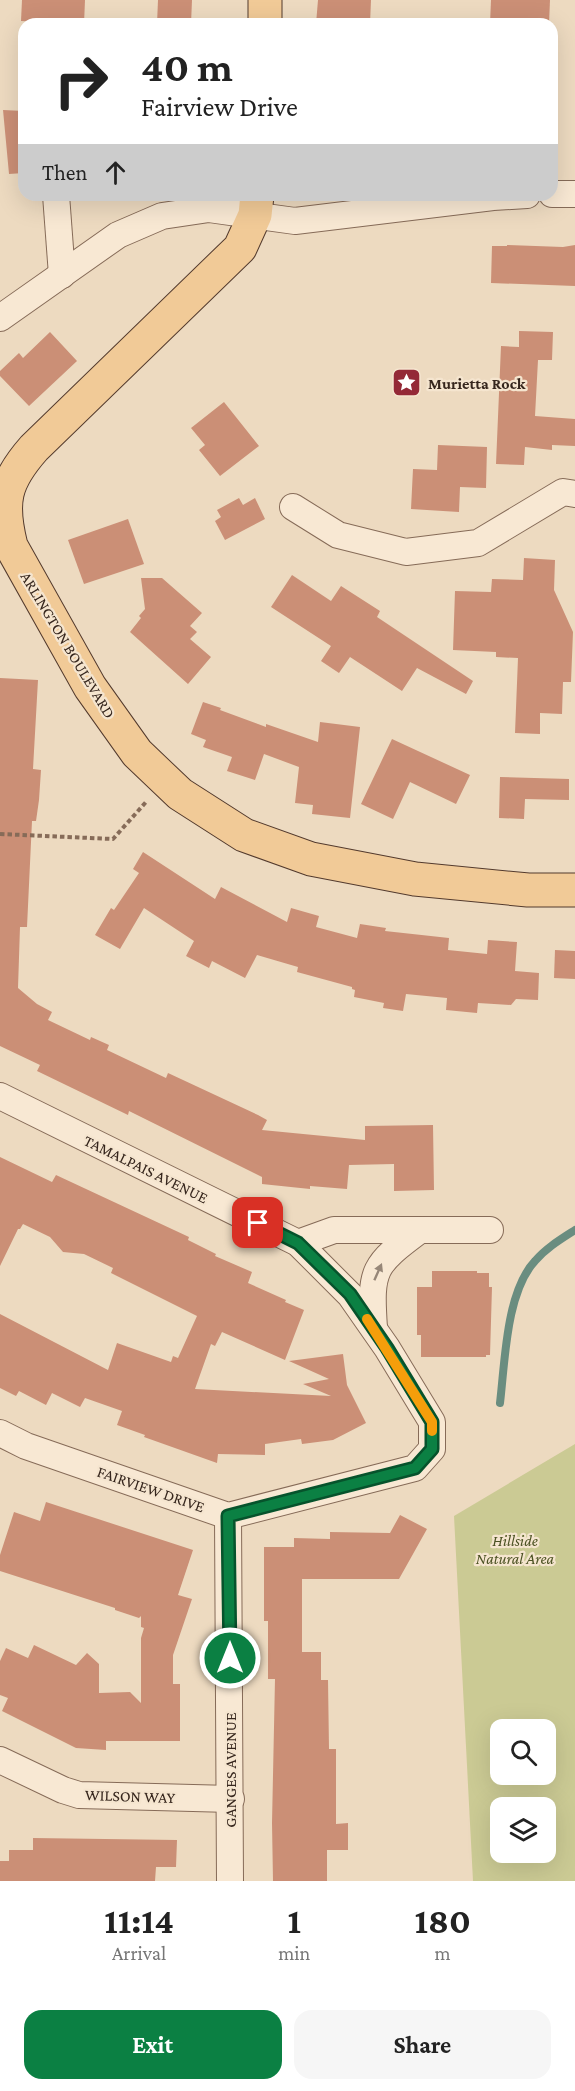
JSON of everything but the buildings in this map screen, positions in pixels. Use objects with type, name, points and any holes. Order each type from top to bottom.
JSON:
[{"type":"main road","points":[[265,0],[265,18]]},
{"type":"main road","name":"ARLINGTON BOULEVARD","points":[[256,205],[240,248],[18,466],[8,484],[4,506],[11,546],[90,687],[137,753],[180,795],[244,835],[311,859],[415,879],[528,890],[575,890]]},
{"type":"street","points":[[558,194],[575,194]]},
{"type":"street","points":[[56,201],[62,275]]},
{"type":"street","points":[[0,318],[118,235],[162,216],[256,205],[295,221],[460,201]]},
{"type":"street","points":[[293,507],[338,536],[406,552],[478,543],[562,492],[575,494]]},
{"type":"street","name":"TAMALPAIS AVENUE","points":[[0,1096],[298,1243],[350,1294],[380,1338]]},
{"type":"street","points":[[298,1243],[334,1230],[490,1230]]},
{"type":"street","points":[[228,1516],[415,1468],[432,1449],[432,1422],[380,1338],[372,1294],[376,1269],[391,1251],[420,1230]]},
{"type":"street","name":"FAIRVIEW DRIVE","points":[[0,1433],[26,1446],[228,1516]]},
{"type":"street","name":"GANGES AVENUE","points":[[228,1516],[230,1881]]},
{"type":"street","name":"WILSON WAY","points":[[3,1765],[79,1795],[231,1799]]},
{"type":"path","points":[[0,834],[113,839],[165,782]]},
{"type":"green space","name":"Hillside Natural Area","points":[[575,1444],[575,1881],[473,1881],[454,1516]]},
{"type":"waterway","points":[[500,1403],[508,1328],[518,1290],[525,1274],[539,1256],[575,1230]]},
{"type":"slow traffic","points":[[367,1319],[432,1422],[432,1431]]},
{"type":"place","name":"Murietta Rock","points":[[407,383]]},
{"type":"route","points":[[230,1658],[228,1516],[415,1468],[432,1449],[432,1422],[387,1348],[350,1294],[298,1243],[258,1223]]}]
